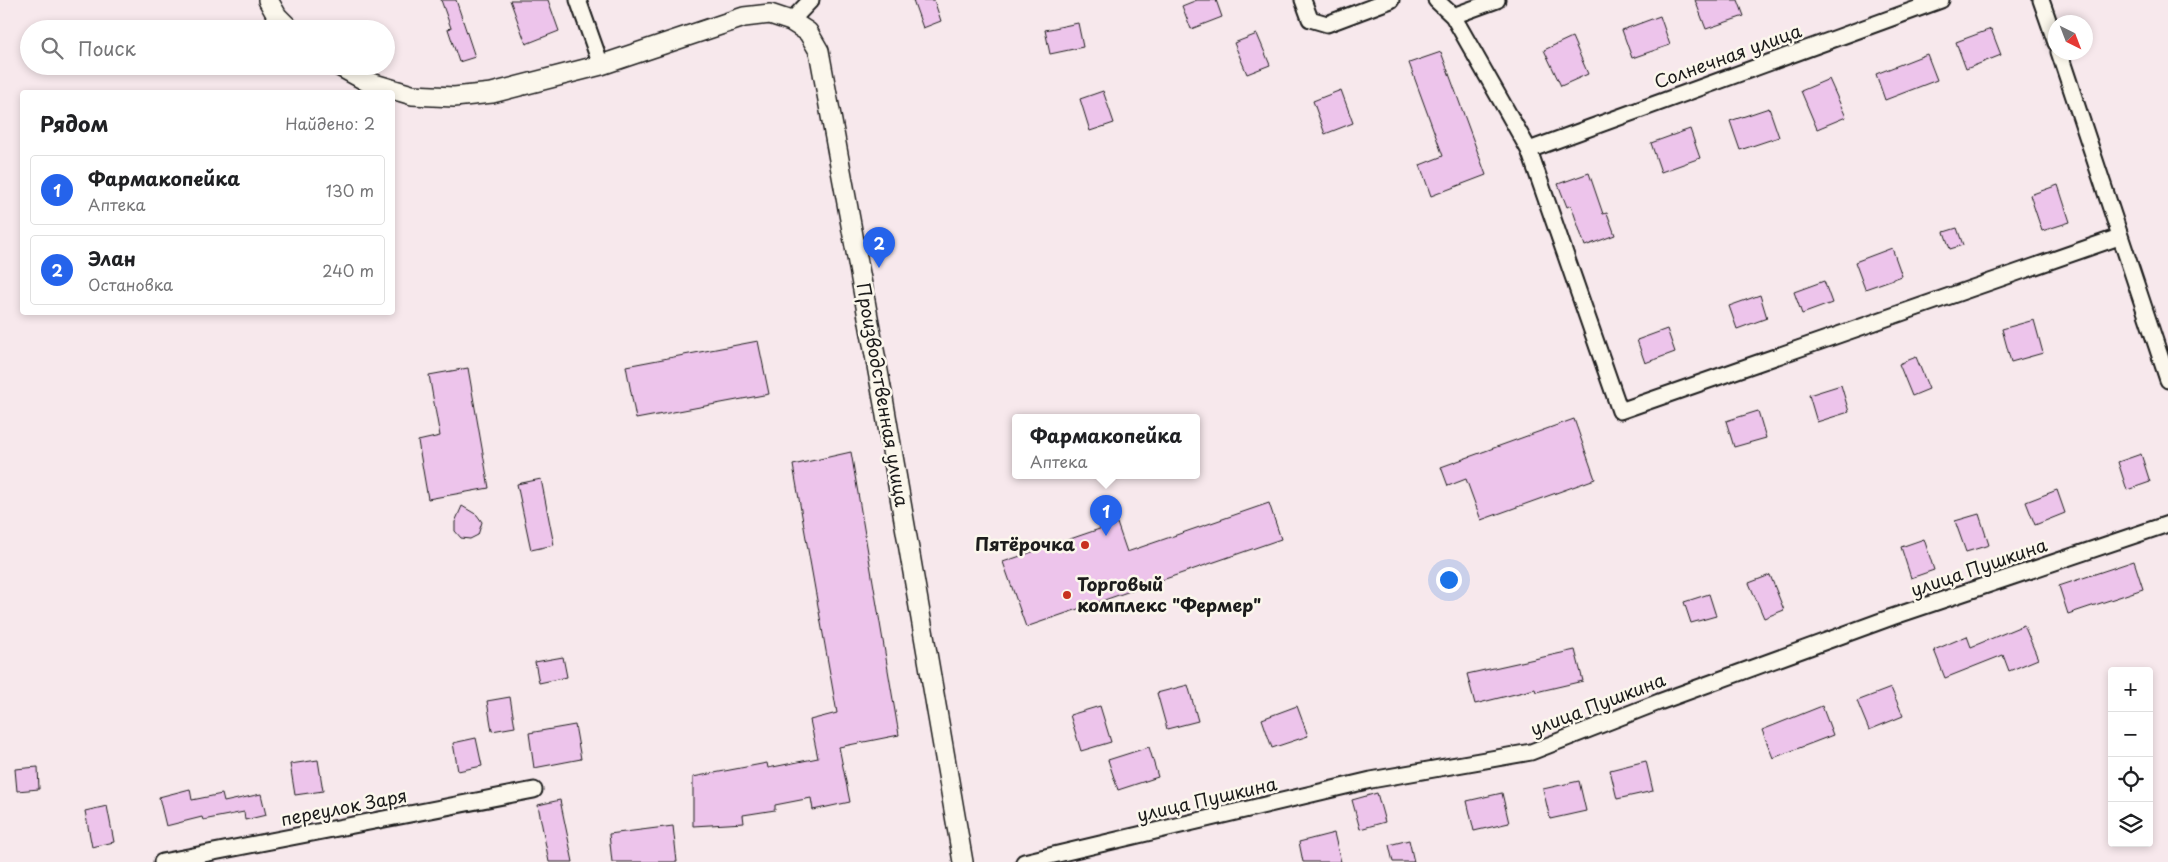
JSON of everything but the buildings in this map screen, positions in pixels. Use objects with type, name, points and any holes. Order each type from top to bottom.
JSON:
[{"type":"street","points":[[268,0],[281,20]]},
{"type":"street","points":[[578,0],[601,65]]},
{"type":"street","points":[[791,21],[811,0]]},
{"type":"street","points":[[1303,0],[1310,19],[1327,24],[1391,0]]},
{"type":"street","points":[[1436,0],[1453,16],[1529,150],[1620,411],[2119,237]]},
{"type":"street","points":[[1453,16],[1497,0]]},
{"type":"street","name":"Солнечная улица","points":[[1529,150],[1941,0]]},
{"type":"street","points":[[2042,0],[2048,18]]},
{"type":"street","name":"Производственная улица","points":[[395,91],[412,96],[454,98],[492,93],[601,65],[744,17],[770,14],[791,21],[808,32],[818,51],[884,404],[963,862]]},
{"type":"street","points":[[2062,60],[2168,380]]},
{"type":"street","name":"Производственная улица","points":[[355,75],[368,82],[393,90]]},
{"type":"street","name":"улица Пушкина","points":[[1024,862],[1371,780],[1531,752],[1658,702],[1892,617],[2168,524]]},
{"type":"street","name":"переулок Заря","points":[[162,862],[534,790]]},
{"type":"place","name":"Элан","points":[[879,268]]},
{"type":"place","name":"Фармакопейка","points":[[1106,536]]},
{"type":"place","name":"Пятёрочка","points":[[1085,545]]},
{"type":"place","name":"Торговый комплекс \"Фермер\"","points":[[1067,595]]}]
